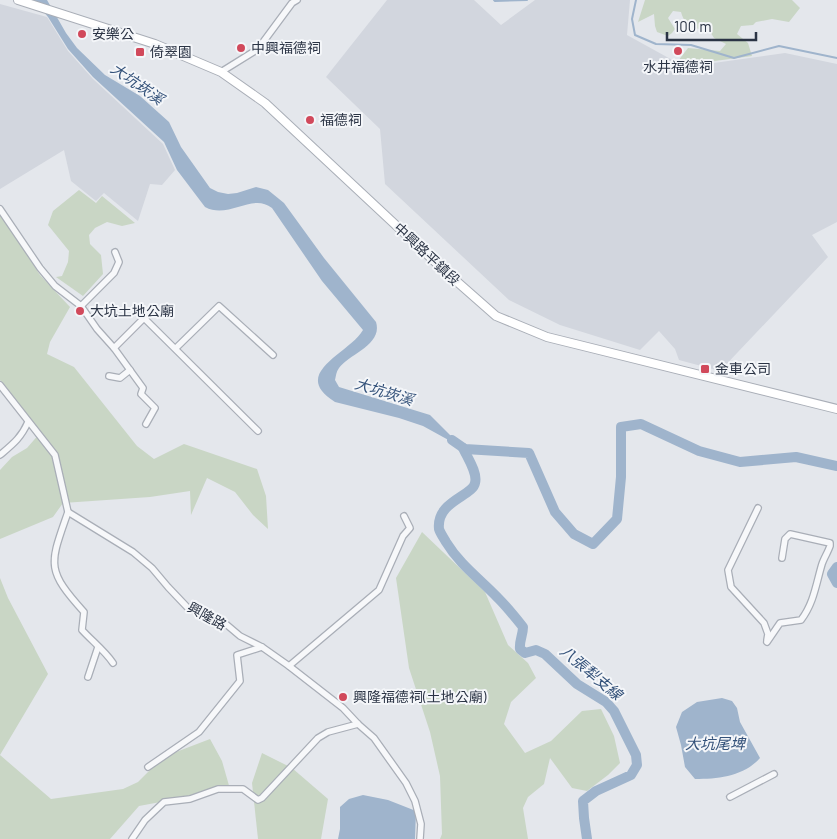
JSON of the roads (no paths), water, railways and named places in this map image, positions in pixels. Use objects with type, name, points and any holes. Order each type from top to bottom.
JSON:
[{"type":"street","name":"中興路平鎮段","points":[[18,0],[155,44],[220,72],[265,103],[446,272],[496,316],[548,337],[837,409]]},
{"type":"street","points":[[220,72],[258,49],[292,3],[297,0]]},
{"type":"street","points":[[0,209],[40,268],[55,286],[81,306],[143,388],[140,394],[156,408],[146,424]]},
{"type":"street","points":[[81,306],[114,273],[119,262],[115,252]]},
{"type":"street","points":[[176,348],[219,306],[273,355]]},
{"type":"street","points":[[114,348],[144,318],[258,431]]},
{"type":"street","points":[[109,376],[120,378],[130,370]]},
{"type":"street","points":[[0,385],[55,455],[68,512],[55,550],[54,566],[58,580],[84,612],[82,630],[106,653],[113,663]]},
{"type":"street","points":[[0,455],[19,439],[28,422]]},
{"type":"street","points":[[758,508],[728,570],[732,587],[764,623],[768,634],[767,642],[780,623],[801,620],[806,613],[815,593],[822,564],[830,543],[790,534],[785,539],[782,558]]},
{"type":"street","name":"興隆路","points":[[68,512],[133,552],[152,568],[168,588],[188,607],[227,625],[240,636],[262,647],[344,708],[374,738],[406,783],[415,801],[421,824],[420,839]]},
{"type":"street","points":[[290,666],[379,590],[403,536],[410,528],[404,516]]},
{"type":"street","points":[[88,676],[98,647]]},
{"type":"street","points":[[148,767],[199,732],[240,681],[237,655],[262,647]]},
{"type":"street","points":[[132,839],[145,820],[164,802],[190,798],[218,789],[243,789],[258,800],[262,798],[318,738],[328,732],[358,724]]},
{"type":"street","points":[[730,797],[774,774]]},
{"type":"water","points":[[34,0],[47,0],[77,48],[105,75],[140,96],[169,122],[181,147],[210,188],[228,194],[256,187],[268,190],[284,203],[324,258],[376,322],[377,330],[375,337],[338,369],[335,380],[339,387],[430,415],[463,448],[423,426],[335,402],[322,392],[318,382],[320,373],[326,364],[356,339],[363,330],[322,281],[272,208],[256,203],[223,210],[205,207],[177,170],[164,142],[93,77],[68,49],[48,17]]},
{"type":"water","name":"大坑尾埤","points":[[722,698],[732,701],[737,708],[740,722],[760,758],[739,773],[695,779],[685,767],[676,727],[682,712],[697,702]]},
{"type":"water","points":[[363,795],[388,800],[416,811],[415,839],[338,839],[340,807],[349,799]]},
{"type":"waterway","points":[[494,0],[527,0]]},
{"type":"waterway","points":[[636,0],[632,19],[635,35],[656,44],[691,45],[734,58],[779,46],[837,58]]},
{"type":"waterway","name":"大坑崁溪","points":[[452,440],[465,449],[529,453],[555,512],[574,534],[593,544],[617,519],[621,477],[621,427],[641,424],[699,451],[740,462],[796,457],[837,466]]},
{"type":"waterway","name":"八張犁支線","points":[[463,448],[474,470],[475,483],[473,488],[455,500],[443,512],[439,529],[441,534],[458,558],[501,601],[523,627],[520,649],[525,653],[536,650],[545,654],[577,684],[606,702],[614,711],[636,755],[637,765],[631,775],[596,791],[583,801],[587,839]]},
{"type":"waterway","name":"大坑崁溪","points":[[837,567],[832,574],[837,583]]},
{"type":"place","name":"安樂公","points":[[82,34]]},
{"type":"place","name":"中興福德祠","points":[[241,48]]},
{"type":"place","name":"水井福德祠","points":[[678,51]]},
{"type":"place","name":"倚翠園","points":[[140,52]]},
{"type":"place","name":"福德祠","points":[[310,120]]},
{"type":"place","name":"大坑土地公廟","points":[[80,311]]},
{"type":"place","name":"金車公司","points":[[705,369]]},
{"type":"place","name":"興隆福德祠(土地公廟)","points":[[343,697]]}]
